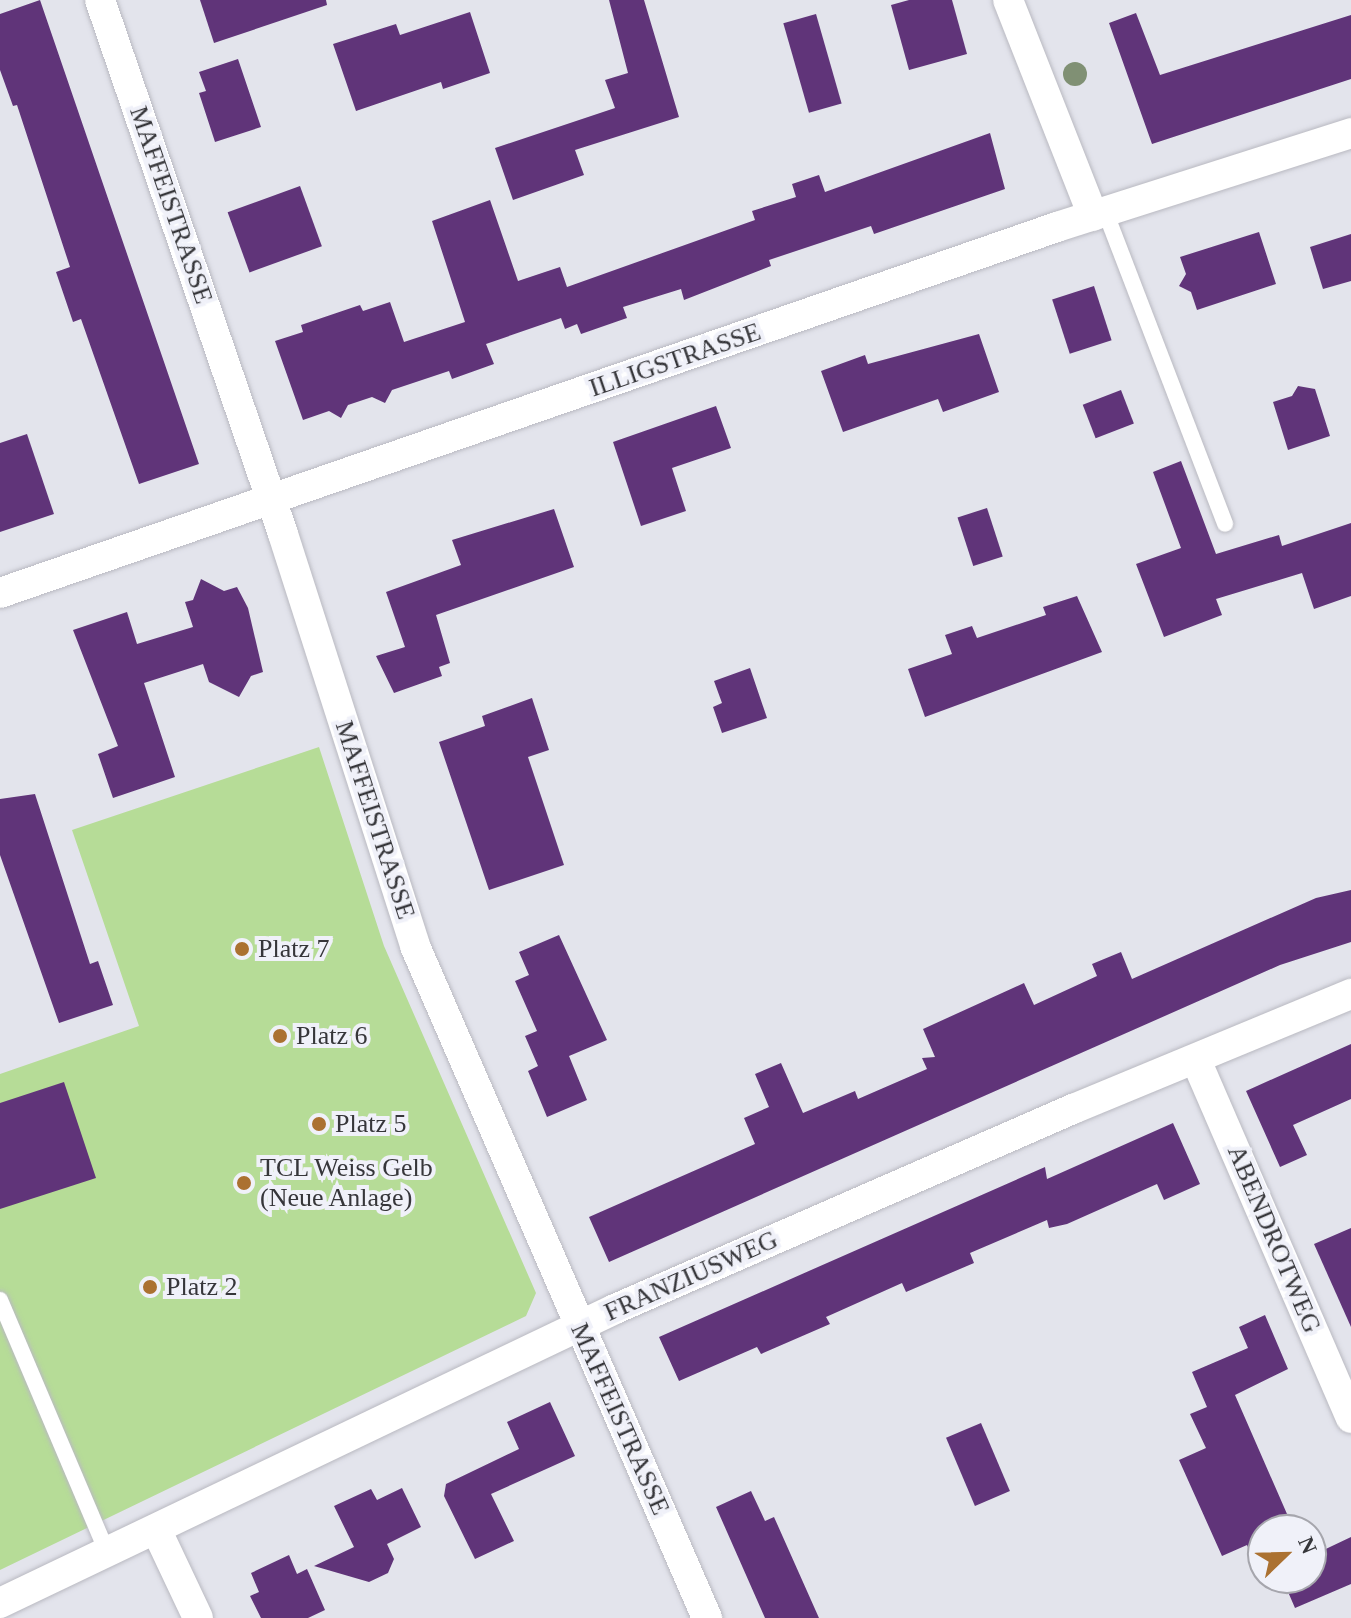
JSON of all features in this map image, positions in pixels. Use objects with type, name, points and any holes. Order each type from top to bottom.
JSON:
[{"type":"street","name":"MAFFEISTRASSE","points":[[100,0],[272,500],[415,946],[707,1618]]},
{"type":"street","points":[[1008,0],[1099,213]]},
{"type":"street","name":"ILLIGSTRASSE","points":[[0,593],[1099,213],[1351,133]]},
{"type":"street","name":"FRANZIUSWEG","points":[[0,1603],[579,1326],[1351,994]]},
{"type":"street","name":"ABENDROTWEG","points":[[1196,1060],[1351,1418]]},
{"type":"street","points":[[156,1529],[198,1618]]},
{"type":"lane","points":[[1099,213],[1225,524]]},
{"type":"lane","points":[[0,1300],[107,1552]]},
{"type":"green space","name":"TCL Weiss Gelb (Neue Anlage)","points":[[319,747],[384,946],[536,1293],[526,1316],[0,1570],[0,1074],[139,1026],[72,830]]},
{"type":"building","points":[[40,0],[199,464],[139,484],[81,319],[73,322],[56,272],[70,267],[17,105],[13,106],[0,70],[0,14]]},
{"type":"building","points":[[200,0],[326,0],[327,5],[214,43]]},
{"type":"building","points":[[609,0],[644,0],[679,117],[575,150],[584,175],[513,200],[495,148],[615,108],[605,80],[628,73]]},
{"type":"building","points":[[909,0],[952,0],[967,54],[909,70],[891,5]]},
{"type":"building","points":[[470,12],[490,73],[443,89],[441,82],[356,111],[333,44],[396,24],[400,35]]},
{"type":"building","points":[[1136,13],[1160,75],[1351,15],[1351,79],[1152,144],[1109,23]]},
{"type":"building","points":[[816,14],[842,103],[809,113],[783,23]]},
{"type":"building","points":[[238,59],[261,127],[215,142],[199,93],[206,91],[199,72]]},
{"type":"building","points":[[990,133],[1005,189],[874,234],[871,226],[769,260],[771,266],[684,300],[681,289],[623,307],[627,318],[581,334],[577,324],[565,329],[561,318],[486,344],[494,364],[452,379],[449,371],[392,390],[385,403],[372,397],[348,405],[341,418],[329,411],[303,420],[275,341],[303,332],[301,325],[360,305],[363,311],[390,302],[404,342],[465,322],[432,221],[490,200],[518,281],[560,267],[567,287],[755,220],[752,211],[796,197],[792,184],[819,175],[825,192]]},
{"type":"building","points":[[300,186],[322,246],[250,272],[228,212]]},
{"type":"building","points":[[1259,232],[1276,284],[1197,310],[1191,292],[1179,286],[1186,274],[1180,257]]},
{"type":"building","points":[[1351,234],[1351,281],[1323,289],[1310,247]]},
{"type":"building","points":[[1094,286],[1112,340],[1070,354],[1052,300]]},
{"type":"building","points":[[979,334],[999,392],[943,412],[938,399],[843,432],[821,371],[865,355],[868,364]]},
{"type":"building","points":[[1298,386],[1315,389],[1330,436],[1288,450],[1273,402],[1292,396]]},
{"type":"building","points":[[1121,390],[1134,424],[1096,438],[1083,405]]},
{"type":"building","points":[[716,406],[731,448],[672,468],[686,511],[641,526],[613,442]]},
{"type":"building","points":[[27,434],[54,514],[0,532],[0,443]]},
{"type":"building","points":[[1181,461],[1216,554],[1279,535],[1282,546],[1351,523],[1351,596],[1314,609],[1302,573],[1216,599],[1222,615],[1164,637],[1136,564],[1181,548],[1153,472]]},
{"type":"building","points":[[987,508],[1003,557],[973,566],[958,518]]},
{"type":"building","points":[[554,509],[574,567],[436,615],[450,663],[439,667],[442,676],[394,693],[376,656],[405,647],[386,592],[461,565],[452,540]]},
{"type":"building","points":[[201,579],[224,591],[237,587],[248,608],[263,672],[251,676],[239,697],[209,682],[203,664],[144,683],[175,777],[113,798],[98,754],[118,746],[73,630],[127,612],[137,644],[193,627],[185,602],[193,600]]},
{"type":"building","points":[[1077,596],[1102,652],[925,717],[908,669],[952,654],[945,635],[972,626],[977,638],[1046,615],[1043,607]]},
{"type":"building","points":[[750,668],[767,718],[722,733],[713,707],[722,703],[714,681]]},
{"type":"building","points":[[532,698],[549,750],[528,757],[564,865],[489,890],[439,742],[485,726],[482,716]]},
{"type":"building","points":[[35,794],[90,964],[98,961],[113,1005],[59,1023],[0,855],[0,799]]},
{"type":"building","points":[[1351,890],[1351,942],[1280,965],[609,1262],[589,1217],[755,1144],[744,1118],[769,1107],[755,1074],[781,1063],[803,1113],[855,1091],[858,1099],[927,1069],[922,1058],[935,1057],[923,1029],[1024,983],[1034,1005],[1097,976],[1092,964],[1121,952],[1132,979],[1316,898]]},
{"type":"building","points":[[559,935],[607,1040],[569,1056],[587,1100],[547,1117],[528,1071],[538,1066],[525,1036],[537,1031],[515,981],[529,975],[519,952]]},
{"type":"building","points":[[1351,1044],[1351,1099],[1293,1125],[1307,1155],[1280,1167],[1246,1091]]},
{"type":"building","points":[[64,1082],[96,1178],[0,1209],[0,1103]]},
{"type":"building","points":[[1173,1123],[1200,1184],[1164,1200],[1157,1184],[1067,1224],[1049,1228],[1047,1220],[970,1253],[974,1263],[906,1292],[902,1283],[826,1317],[830,1324],[761,1354],[757,1347],[679,1381],[659,1337],[1045,1167],[1047,1179]]},
{"type":"building","points":[[1351,1228],[1351,1327],[1314,1244]]},
{"type":"building","points":[[1265,1315],[1288,1369],[1235,1395],[1287,1514],[1247,1514],[1247,1545],[1222,1556],[1179,1460],[1206,1448],[1190,1414],[1207,1407],[1192,1372],[1248,1348],[1239,1327]]},
{"type":"building","points":[[550,1402],[575,1456],[491,1494],[514,1541],[475,1559],[444,1496],[446,1484],[519,1449],[507,1422]]},
{"type":"building","points":[[981,1423],[1010,1491],[975,1506],[946,1438]]},
{"type":"building","points":[[402,1488],[421,1527],[387,1544],[394,1559],[388,1573],[369,1582],[314,1566],[354,1547],[334,1506],[371,1489],[377,1500]]},
{"type":"building","points":[[751,1491],[765,1521],[774,1517],[819,1618],[765,1618],[716,1507]]},
{"type":"building","points":[[1351,1537],[1351,1584],[1295,1608],[1289,1594],[1327,1594],[1327,1548]]},
{"type":"building","points":[[289,1555],[297,1574],[307,1569],[325,1610],[308,1618],[261,1618],[250,1596],[259,1592],[251,1573]]},
{"type":"place","name":"Platz 7","points":[[242,949]]},
{"type":"place","name":"Platz 6","points":[[280,1036]]},
{"type":"place","name":"Platz 5","points":[[319,1124]]},
{"type":"place","name":"TCL Weiss Gelb (Neue Anlage)","points":[[244,1183]]},
{"type":"place","name":"Platz 2","points":[[150,1287]]}]
